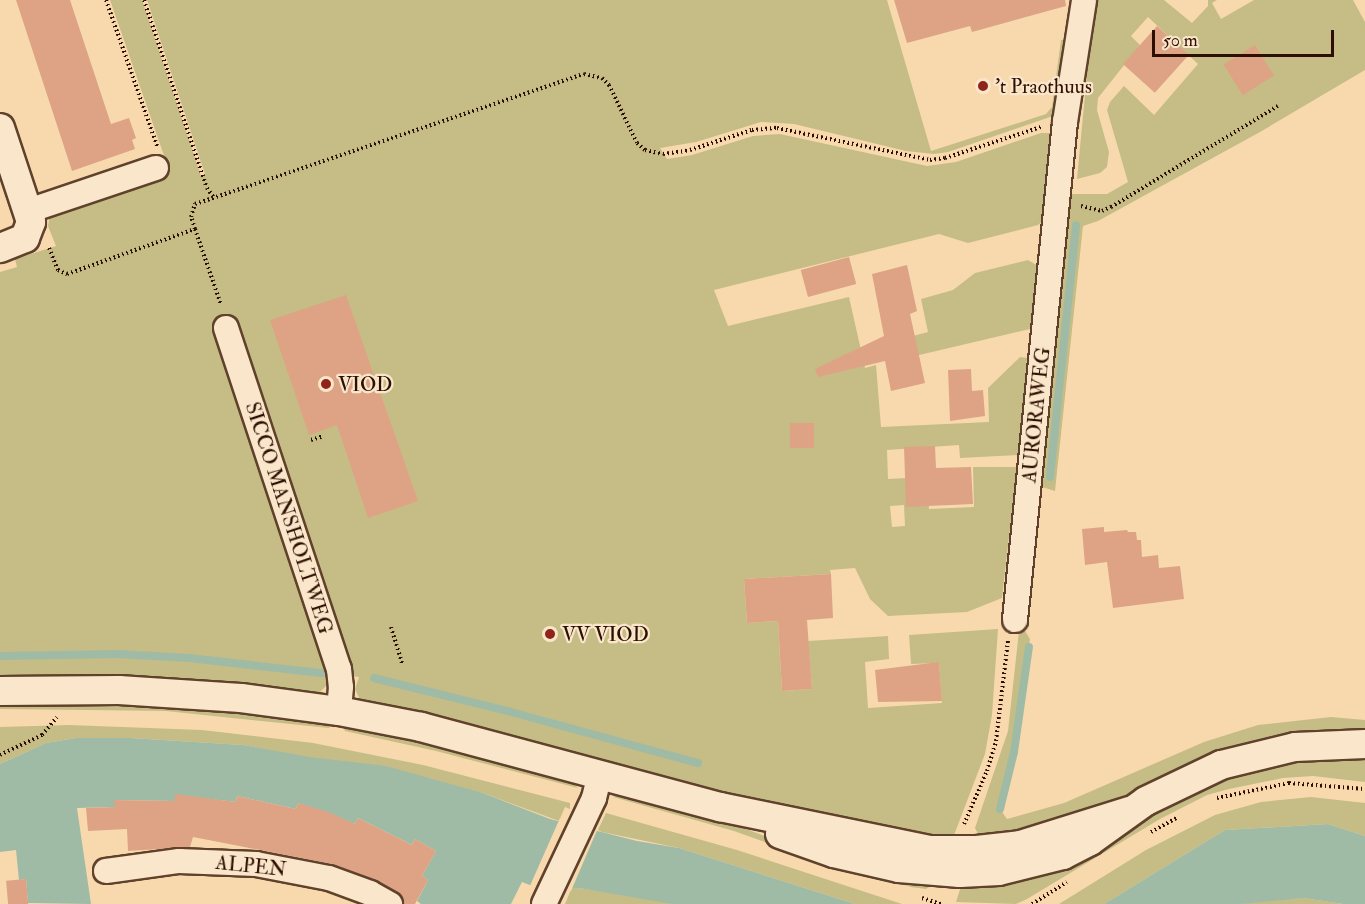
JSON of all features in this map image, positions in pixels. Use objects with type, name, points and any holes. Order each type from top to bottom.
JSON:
[{"type":"street","name":"AURORAWEG","points":[[1015,620],[1065,122],[1084,0]]},
{"type":"street","points":[[0,128],[29,221]]},
{"type":"street","points":[[0,248],[19,242],[29,221],[156,168]]},
{"type":"street","name":"SICCO MANSHOLTWEG","points":[[226,328],[339,669],[341,687],[339,711]]},
{"type":"street","points":[[0,691],[118,690],[241,698],[339,711],[422,728],[720,807],[788,838],[834,853],[899,868],[960,873],[999,871],[1036,864],[1063,855],[1090,841],[1129,811],[1221,765],[1256,754],[1295,747],[1365,744]]},
{"type":"street","points":[[546,900],[586,816],[600,774]]},
{"type":"street","name":"ALPEN","points":[[106,871],[179,861],[256,864],[329,879],[370,893],[390,904]]},
{"type":"path","points":[[106,0],[161,159],[156,168]]},
{"type":"path","points":[[144,0],[207,188],[214,198]]},
{"type":"path","points":[[226,328],[223,311],[191,217],[195,204],[584,74],[602,78],[609,85],[637,143],[645,150],[663,154],[690,150],[752,130],[777,128],[930,160],[945,158],[1065,122]]},
{"type":"path","points":[[1058,191],[1075,204],[1089,210],[1102,211],[1278,106]]},
{"type":"path","points":[[29,221],[48,245],[58,270],[67,274],[195,229]]},
{"type":"path","points":[[311,440],[323,436]]},
{"type":"path","points":[[964,824],[987,771],[996,741],[1009,630],[1015,620]]},
{"type":"path","points":[[390,627],[402,663]]},
{"type":"path","points":[[46,716],[66,716]]},
{"type":"path","points":[[0,755],[42,735],[58,716]]},
{"type":"path","points":[[1213,800],[1242,791],[1288,783],[1365,789]]},
{"type":"path","points":[[1142,838],[1186,812]]},
{"type":"path","points":[[1032,904],[1070,881]]},
{"type":"path","points":[[912,895],[941,904]]},
{"type":"shaded area","points":[[110,0],[142,0],[201,176],[205,174],[147,0],[887,0],[931,151],[1046,114],[1052,107],[1061,40],[1066,40],[1057,112],[1050,117],[948,152],[934,154],[906,151],[794,124],[761,122],[696,142],[660,148],[667,159],[692,155],[753,136],[780,134],[927,166],[956,162],[1041,133],[1055,133],[1045,219],[1038,225],[968,243],[939,234],[714,290],[728,326],[849,297],[865,368],[876,365],[881,427],[989,422],[988,388],[1020,357],[1027,358],[1019,455],[960,458],[959,445],[887,450],[888,479],[927,477],[929,509],[974,507],[973,467],[1017,467],[1002,598],[967,612],[888,616],[870,599],[855,568],[830,570],[831,574],[744,579],[747,623],[778,621],[782,691],[812,689],[808,641],[888,636],[889,659],[865,662],[868,708],[942,703],[939,663],[911,664],[909,635],[998,629],[992,715],[985,754],[951,843],[848,828],[361,702],[355,689],[359,677],[329,674],[326,686],[317,695],[0,680],[0,272],[17,267],[15,259],[56,246],[48,226],[50,215],[54,212],[170,173]],"holes":[[[904,505],[905,526],[892,527],[890,506]]]},
{"type":"shaded area","points":[[1098,0],[1164,0],[1192,23],[1208,6],[1208,0],[1217,0],[1212,3],[1221,19],[1254,0],[1353,0],[1365,22],[1365,70],[1260,132],[1098,221],[1083,226],[1055,491],[1039,486],[1068,210],[1072,194],[1107,194],[1128,182],[1107,110],[1110,102],[1124,86],[1154,115],[1198,64],[1148,17],[1131,36],[1140,45],[1098,98],[1097,110],[1109,152],[1107,167],[1100,173],[1077,179],[1090,42]]},
{"type":"shaded area","points":[[1028,260],[1038,266],[1030,329],[898,360],[894,341],[928,332],[921,299],[953,290],[975,273]]},
{"type":"shaded area","points":[[1019,631],[1025,631],[1030,639],[1014,752],[1000,809],[1007,819],[1064,803],[1204,742],[1258,725],[1331,717],[1365,720],[1365,732],[1309,733],[1152,784],[1071,824],[980,838],[975,828],[1008,731]]},
{"type":"shaded area","points":[[85,702],[233,709],[333,723],[329,728],[166,711],[0,709],[0,703]]},
{"type":"shaded area","points":[[69,725],[202,730],[313,743],[423,765],[570,803],[570,809],[565,807],[559,821],[483,793],[243,745],[131,738],[76,738],[46,743],[0,764],[0,727]]},
{"type":"shaded area","points":[[343,725],[390,732],[569,779],[578,788],[436,751],[345,731]]},
{"type":"shaded area","points":[[76,738],[131,738],[243,745],[310,757],[386,766],[483,793],[550,819],[637,841],[679,848],[855,904],[672,904],[579,888],[535,887],[522,882],[511,904],[421,904],[417,901],[428,880],[422,876],[436,851],[415,839],[412,845],[358,818],[355,824],[298,803],[296,809],[237,796],[236,802],[176,795],[175,801],[115,800],[115,807],[77,808],[91,904],[28,903],[26,879],[19,880],[16,850],[0,852],[0,764],[46,743]]},
{"type":"shaded area","points":[[1365,755],[1365,782],[1313,776],[1283,778],[1207,795],[1160,819],[1016,904],[956,902],[963,880],[1208,782],[1281,761]]},
{"type":"shaded area","points":[[623,792],[719,819],[800,849],[932,885],[926,889],[911,887],[813,859],[734,831],[613,797]]},
{"type":"shaded area","points":[[1311,797],[1365,803],[1365,836],[1328,824],[1225,830],[1104,904],[1059,904],[1146,850],[1215,815],[1261,802]]},
{"type":"shaded area","points":[[606,813],[737,850],[902,904],[855,904],[679,848],[602,832],[598,830]]},
{"type":"shaded area","points":[[1328,824],[1365,836],[1365,904],[1343,904],[1303,898],[1241,904],[1104,904],[1225,830]]},
{"type":"shaded area","points":[[572,887],[660,900],[672,904],[565,904]]},
{"type":"shaded area","points":[[1303,898],[1343,904],[1241,904],[1259,900]]},
{"type":"pier","points":[[560,818],[598,828],[571,891],[529,888]]},
{"type":"building","points":[[16,0],[70,0],[111,124],[129,118],[136,138],[132,140],[135,149],[72,171]]},
{"type":"building","points":[[894,0],[1065,0],[1066,6],[972,32],[970,26],[907,43]]},
{"type":"building","points":[[1157,26],[1189,55],[1155,93],[1123,64]]},
{"type":"building","points":[[1255,45],[1274,76],[1243,95],[1224,65]]},
{"type":"building","points":[[849,257],[856,284],[808,297],[801,270]]},
{"type":"building","points":[[907,265],[917,311],[910,314],[925,383],[891,391],[885,361],[818,377],[815,369],[884,336],[872,274]]},
{"type":"building","points":[[346,295],[418,501],[368,518],[337,425],[309,435],[270,320]]},
{"type":"building","points":[[971,369],[972,391],[983,390],[985,416],[950,421],[948,370]]},
{"type":"building","points":[[790,423],[814,423],[814,448],[790,448]]},
{"type":"building","points":[[935,446],[936,468],[971,467],[973,504],[906,507],[904,447]]},
{"type":"building","points":[[1104,527],[1104,532],[1127,530],[1136,532],[1137,540],[1141,540],[1142,557],[1158,555],[1159,568],[1180,566],[1184,599],[1113,608],[1107,562],[1085,565],[1082,529]]},
{"type":"building","points":[[831,574],[833,618],[807,620],[812,689],[782,691],[778,621],[747,623],[744,579]]},
{"type":"building","points":[[939,662],[942,701],[878,702],[875,670]]},
{"type":"building","points":[[175,794],[236,802],[237,796],[296,809],[298,803],[328,812],[355,824],[358,818],[412,845],[415,839],[436,851],[422,876],[428,880],[415,904],[404,904],[397,892],[375,880],[332,864],[193,837],[190,847],[128,851],[127,829],[88,831],[86,808],[115,807],[114,800],[175,801]]},
{"type":"building","points":[[26,879],[28,904],[8,904],[6,881]]},
{"type":"waterway","points":[[1050,477],[1076,225]]},
{"type":"waterway","points":[[1000,809],[1014,752],[1029,647]]},
{"type":"waterway","points":[[0,656],[118,654],[189,658],[321,673]]},
{"type":"waterway","points":[[374,678],[511,712],[698,763]]},
{"type":"place","name":"'t Praothuus","points":[[983,86]]},
{"type":"place","name":"VIOD","points":[[326,384]]},
{"type":"place","name":"VV VIOD","points":[[550,634]]}]
